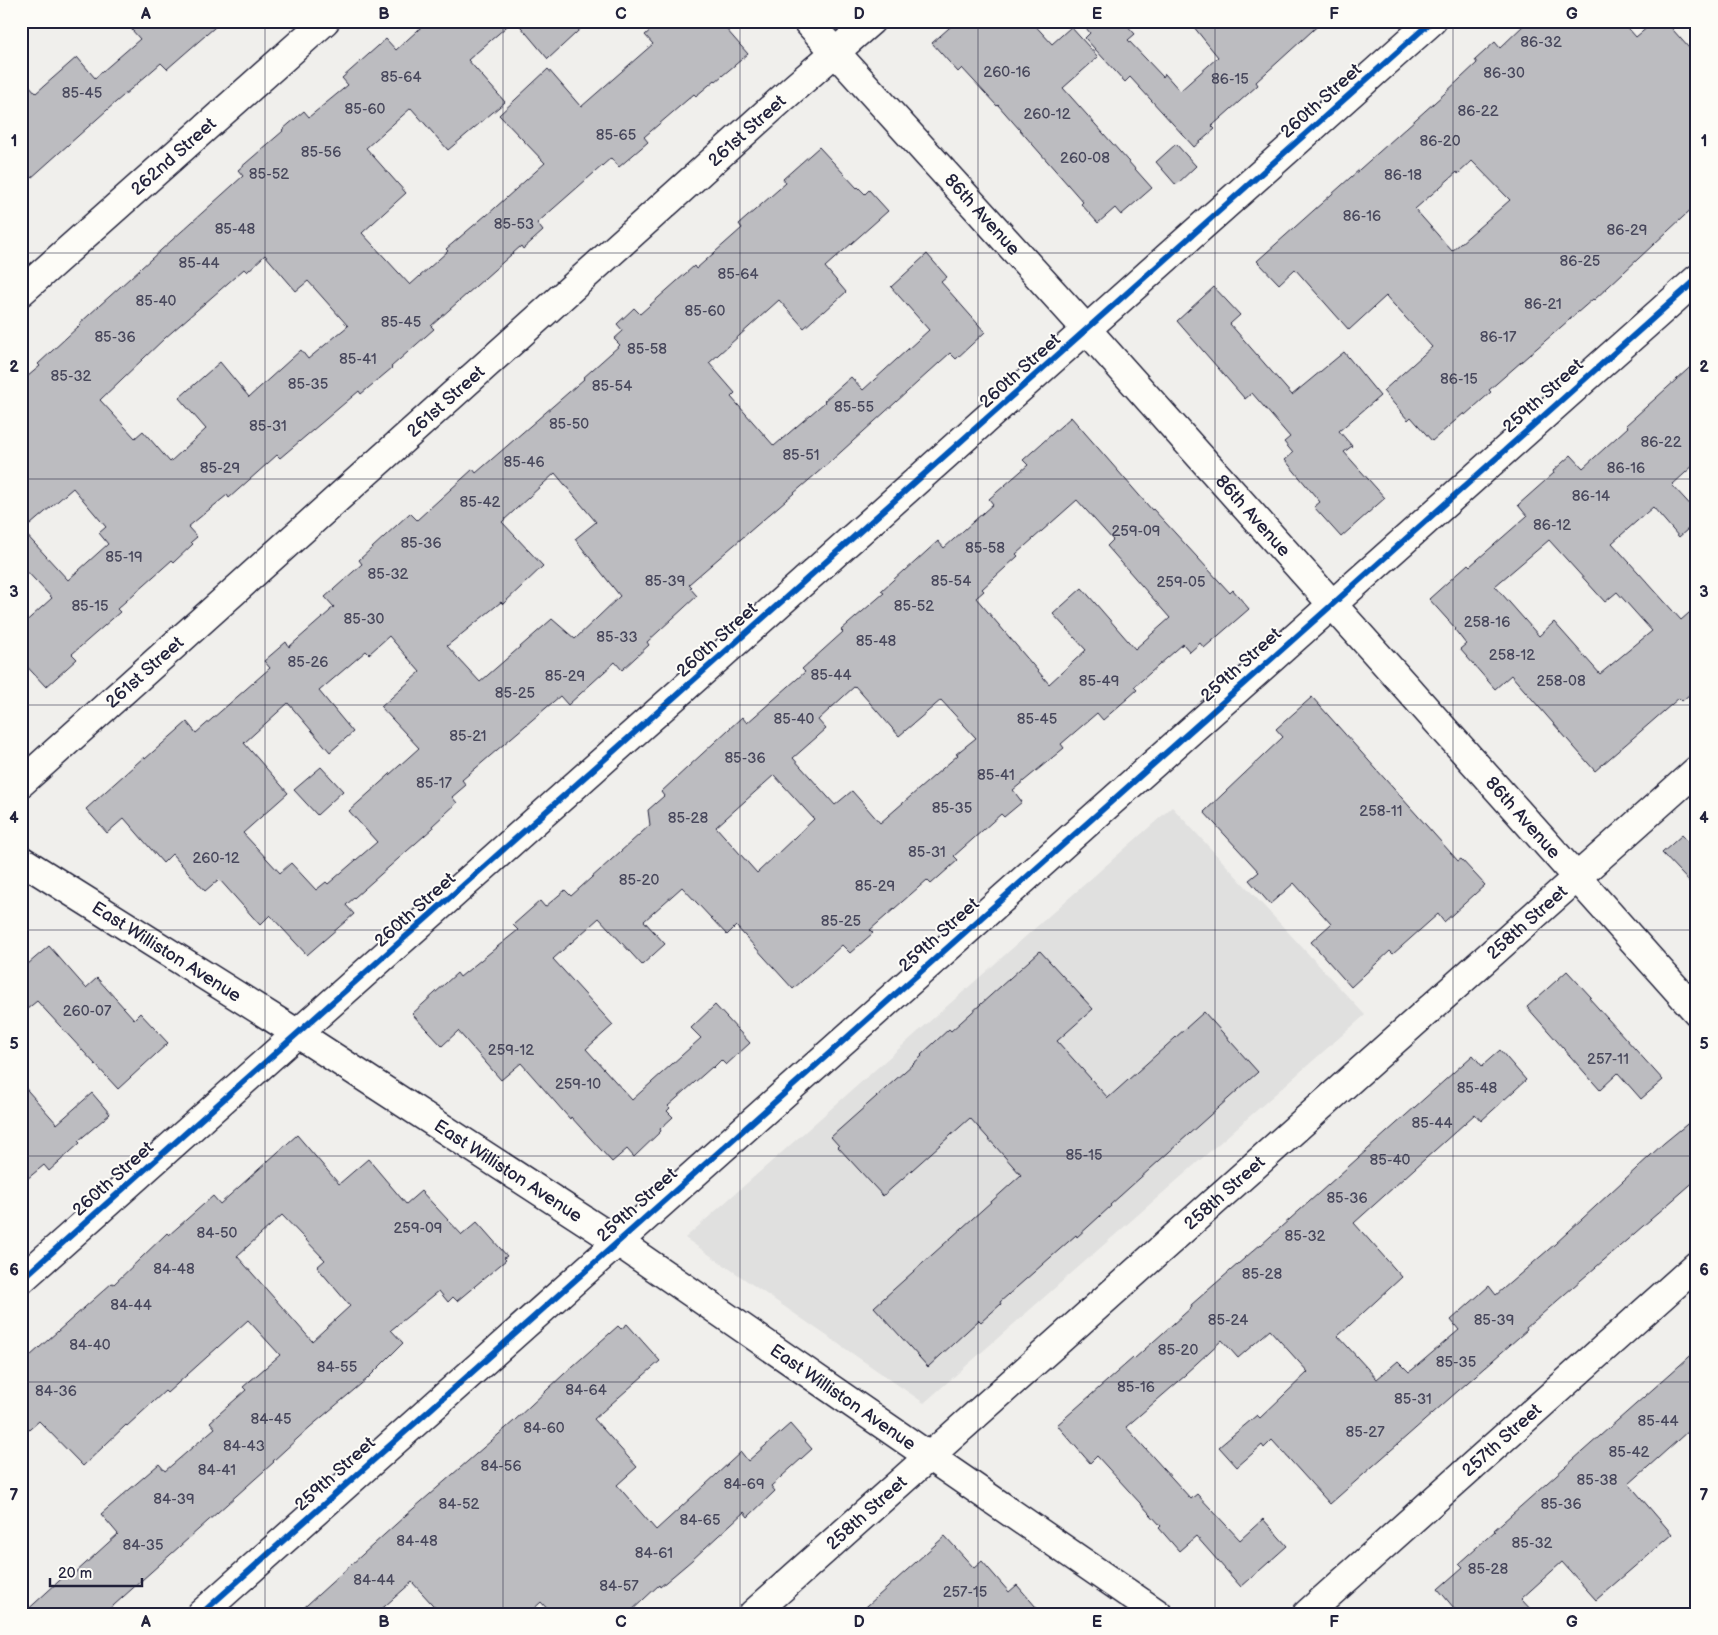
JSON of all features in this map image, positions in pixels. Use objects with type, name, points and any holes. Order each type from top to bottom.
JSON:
[{"type":"street","name":"262nd Street","points":[[21,292],[325,21]]},
{"type":"street","name":"86th Avenue","points":[[807,21],[1088,330],[1697,1012]]},
{"type":"street","name":"261st Street","points":[[21,783],[792,89],[835,54],[871,21]]},
{"type":"street","name":"260th Street","points":[[21,1280],[1088,330],[1432,21]]},
{"type":"street","name":"259th Street","points":[[201,1614],[1697,278]]},
{"type":"street","name":"258th Street","points":[[753,1614],[1697,770]]},
{"type":"street","name":"East Williston Avenue","points":[[21,860],[298,1034],[618,1242],[1158,1614]]},
{"type":"street","name":"257th Street","points":[[1306,1614],[1697,1265]]},
{"type":"shaded area","points":[[1172,807],[1365,1015],[924,1403],[685,1238]]},
{"type":"building","points":[[124,21],[222,21],[167,69],[161,63],[21,187],[21,76],[36,93],[77,57],[95,78],[140,39]]},
{"type":"building","points":[[428,21],[513,21],[468,60],[505,102],[448,150],[411,108],[366,148],[406,193],[362,233],[410,285],[448,251],[446,249],[545,163],[499,115],[548,69],[581,107],[653,44],[645,35],[661,21],[719,21],[748,54],[696,96],[694,94],[644,137],[648,142],[619,167],[611,158],[537,223],[543,231],[523,249],[521,246],[431,326],[434,329],[392,368],[361,394],[359,391],[280,458],[277,455],[229,498],[227,495],[188,527],[197,537],[191,542],[193,544],[117,609],[120,612],[72,654],[77,659],[46,687],[21,660],[21,626],[52,598],[21,565],[21,382],[40,366],[38,364],[79,324],[243,176],[238,170],[282,130],[304,111],[309,117],[348,85],[342,78],[386,39],[396,50]],"holes":[[[265,255],[296,291],[308,281],[348,326],[308,359],[301,350],[249,397],[220,362],[179,398],[206,429],[170,462],[143,431],[135,438],[100,400],[165,338],[244,269],[247,272]],[[73,488],[106,527],[99,533],[108,544],[68,580],[23,531]]]},
{"type":"building","points":[[516,21],[589,21],[548,59]]},
{"type":"building","points":[[957,21],[1031,21],[1052,44],[1071,27],[1098,57],[1063,88],[1152,188],[1121,215],[1115,208],[1098,223],[1081,204],[1083,202],[998,105],[962,68],[958,72],[932,43]]},
{"type":"building","points":[[1094,21],[1123,21],[1135,34],[1128,40],[1163,77],[1165,74],[1180,91],[1218,57],[1189,21],[1323,21],[1256,82],[1258,85],[1212,126],[1215,129],[1194,147],[1130,77],[1125,82],[1085,38],[1090,33],[1086,28]]},
{"type":"building","points":[[1528,21],[1622,21],[1636,37],[1655,21],[1665,21],[1697,57],[1697,204],[1594,300],[1489,390],[1491,392],[1465,415],[1464,413],[1432,441],[1411,417],[1408,420],[1383,391],[1432,347],[1386,296],[1349,330],[1295,269],[1279,284],[1257,261],[1444,94],[1477,63],[1475,60],[1495,42],[1500,48]],"holes":[[[1472,161],[1510,200],[1452,251],[1415,209]]]},
{"type":"building","points":[[1176,144],[1196,166],[1176,185],[1156,162]]},
{"type":"building","points":[[819,147],[857,188],[865,194],[869,190],[888,211],[825,267],[846,292],[824,312],[804,328],[779,300],[709,363],[735,393],[731,397],[774,446],[851,377],[863,390],[929,330],[891,287],[927,254],[947,277],[941,282],[985,332],[956,359],[950,353],[831,461],[689,584],[697,596],[647,642],[649,645],[622,670],[615,662],[568,705],[560,696],[462,780],[466,785],[452,797],[457,803],[432,826],[433,828],[346,905],[354,914],[307,955],[270,915],[260,925],[219,879],[205,891],[172,854],[163,863],[124,818],[107,833],[86,809],[144,757],[145,759],[187,722],[196,733],[270,668],[264,661],[286,642],[289,647],[334,607],[325,597],[362,564],[359,560],[410,513],[417,520],[473,469],[476,473],[584,379],[620,345],[614,339],[623,331],[617,324],[634,308],[640,314],[694,266],[696,269],[742,228],[739,224],[786,183],[783,179]],"holes":[[[555,473],[596,522],[575,539],[620,596],[575,639],[552,619],[480,682],[447,646],[501,602],[503,604],[543,566],[502,522]],[[389,636],[420,672],[381,707],[419,748],[349,811],[377,842],[328,884],[326,882],[316,890],[291,863],[280,873],[243,833],[288,793],[244,743],[288,703],[330,752],[353,732],[319,691],[366,651],[369,654]]]},
{"type":"building","points":[[1214,287],[1240,315],[1230,324],[1292,395],[1344,352],[1380,396],[1339,431],[1352,446],[1344,452],[1385,498],[1341,537],[1314,507],[1320,502],[1285,460],[1293,453],[1284,442],[1290,437],[1252,393],[1245,399],[1177,321]]},
{"type":"building","points":[[1697,361],[1697,462],[1672,485],[1697,512],[1697,521],[1679,537],[1653,507],[1612,543],[1681,620],[1697,606],[1697,688],[1682,701],[1679,698],[1595,771],[1511,675],[1495,689],[1460,649],[1466,644],[1456,629],[1429,599],[1468,564],[1470,566],[1527,516],[1518,505],[1571,455],[1583,468],[1628,427],[1626,425]],"holes":[[[1549,540],[1605,602],[1617,592],[1652,631],[1600,674],[1554,622],[1539,636],[1495,586]]]},
{"type":"building","points":[[1071,417],[1152,510],[1230,593],[1233,590],[1249,609],[1204,648],[1200,643],[1190,652],[1183,644],[1134,687],[1137,690],[1103,720],[1097,713],[1061,744],[1064,748],[1013,790],[1022,802],[1004,817],[1001,814],[954,856],[958,860],[931,884],[927,880],[870,930],[873,933],[850,953],[842,945],[793,989],[736,926],[727,935],[682,887],[644,921],[665,944],[642,965],[599,918],[553,959],[613,1025],[586,1049],[632,1100],[701,1038],[691,1028],[715,1005],[750,1043],[726,1065],[721,1060],[668,1106],[670,1108],[667,1111],[673,1117],[634,1157],[627,1149],[612,1162],[571,1117],[570,1119],[521,1063],[501,1080],[458,1031],[442,1046],[412,1014],[457,973],[460,977],[518,930],[513,925],[540,901],[545,907],[565,890],[571,896],[650,825],[648,810],[664,796],[661,792],[742,717],[747,723],[805,672],[802,669],[843,632],[841,630],[884,593],[881,591],[904,570],[938,541],[944,548],[993,504],[989,499],[1028,465],[1023,460]],"holes":[[[1077,500],[1113,540],[1107,546],[1170,618],[1135,649],[1082,588],[1053,614],[1086,650],[1049,684],[976,598],[984,591],[982,589],[1018,556],[1016,554]],[[855,686],[899,736],[941,700],[976,738],[880,823],[852,791],[835,805],[793,758],[826,729],[818,720]],[[774,775],[814,819],[757,873],[716,827]]]},
{"type":"building","points":[[1312,697],[1458,861],[1461,859],[1485,885],[1444,922],[1438,914],[1393,954],[1390,951],[1351,987],[1311,942],[1331,924],[1294,883],[1270,904],[1249,880],[1259,872],[1204,812],[1283,737],[1276,729]]},
{"type":"building","points":[[321,767],[343,791],[317,815],[294,790]]},
{"type":"building","points":[[1682,835],[1697,851],[1697,890],[1662,853]]},
{"type":"building","points":[[49,946],[86,988],[97,978],[134,1019],[140,1013],[168,1043],[118,1089],[37,1001],[21,1014],[21,970]]},
{"type":"building","points":[[1040,951],[1093,1009],[1057,1041],[1108,1098],[1204,1012],[1258,1072],[1077,1237],[1076,1235],[1000,1302],[1001,1304],[981,1322],[979,1320],[928,1367],[874,1307],[1021,1175],[970,1118],[883,1196],[831,1137],[922,1056],[949,1029],[951,1031]]},
{"type":"building","points":[[1567,971],[1663,1080],[1641,1099],[1618,1073],[1600,1090],[1527,1007]]},
{"type":"building","points":[[1500,1050],[1526,1080],[1481,1121],[1475,1114],[1354,1223],[1402,1277],[1338,1336],[1377,1379],[1398,1361],[1409,1372],[1412,1370],[1459,1330],[1451,1320],[1489,1286],[1496,1295],[1555,1244],[1664,1143],[1697,1116],[1697,1179],[1526,1328],[1527,1330],[1330,1504],[1272,1440],[1264,1448],[1262,1445],[1237,1467],[1219,1447],[1257,1415],[1260,1418],[1308,1372],[1270,1330],[1238,1358],[1222,1340],[1186,1375],[1126,1427],[1191,1499],[1197,1494],[1240,1540],[1263,1519],[1287,1546],[1241,1587],[1196,1536],[1179,1551],[1159,1528],[1161,1526],[1097,1456],[1090,1463],[1057,1425],[1134,1359],[1192,1307],[1191,1305],[1261,1245],[1473,1055],[1482,1066]]},
{"type":"building","points":[[21,1083],[57,1124],[92,1093],[110,1114],[78,1141],[80,1143],[49,1171],[44,1165],[21,1184]]},
{"type":"building","points":[[297,1135],[339,1184],[368,1159],[406,1204],[421,1191],[462,1235],[477,1222],[507,1256],[504,1258],[506,1260],[457,1301],[453,1297],[448,1302],[439,1291],[391,1330],[403,1343],[367,1379],[310,1427],[274,1462],[104,1614],[23,1614],[70,1571],[74,1574],[118,1534],[101,1514],[159,1464],[165,1471],[215,1428],[210,1422],[246,1390],[243,1387],[280,1355],[248,1320],[167,1393],[165,1391],[126,1425],[83,1466],[39,1421],[21,1437],[21,1364],[112,1283],[114,1284],[167,1233],[169,1235],[213,1196],[220,1204]],"holes":[[[282,1215],[325,1260],[317,1267],[350,1306],[312,1341],[237,1256]]]},
{"type":"building","points":[[627,1324],[660,1361],[594,1419],[637,1467],[617,1485],[656,1530],[741,1452],[748,1461],[790,1424],[812,1449],[771,1486],[775,1491],[748,1517],[744,1512],[692,1560],[660,1587],[659,1585],[628,1614],[552,1614],[541,1602],[528,1614],[441,1614],[412,1582],[376,1614],[297,1614],[618,1326],[621,1329]]},
{"type":"building","points":[[1697,1350],[1697,1423],[1629,1484],[1672,1534],[1596,1600],[1562,1562],[1521,1599],[1535,1614],[1459,1614],[1438,1589],[1463,1567],[1459,1563]]},
{"type":"building","points":[[945,1536],[974,1568],[982,1561],[1009,1592],[1017,1585],[1042,1614],[858,1614]]},
{"type":"cycle path","points":[[21,1280],[1432,21]]},
{"type":"cycle path","points":[[201,1614],[1697,279]]}]
